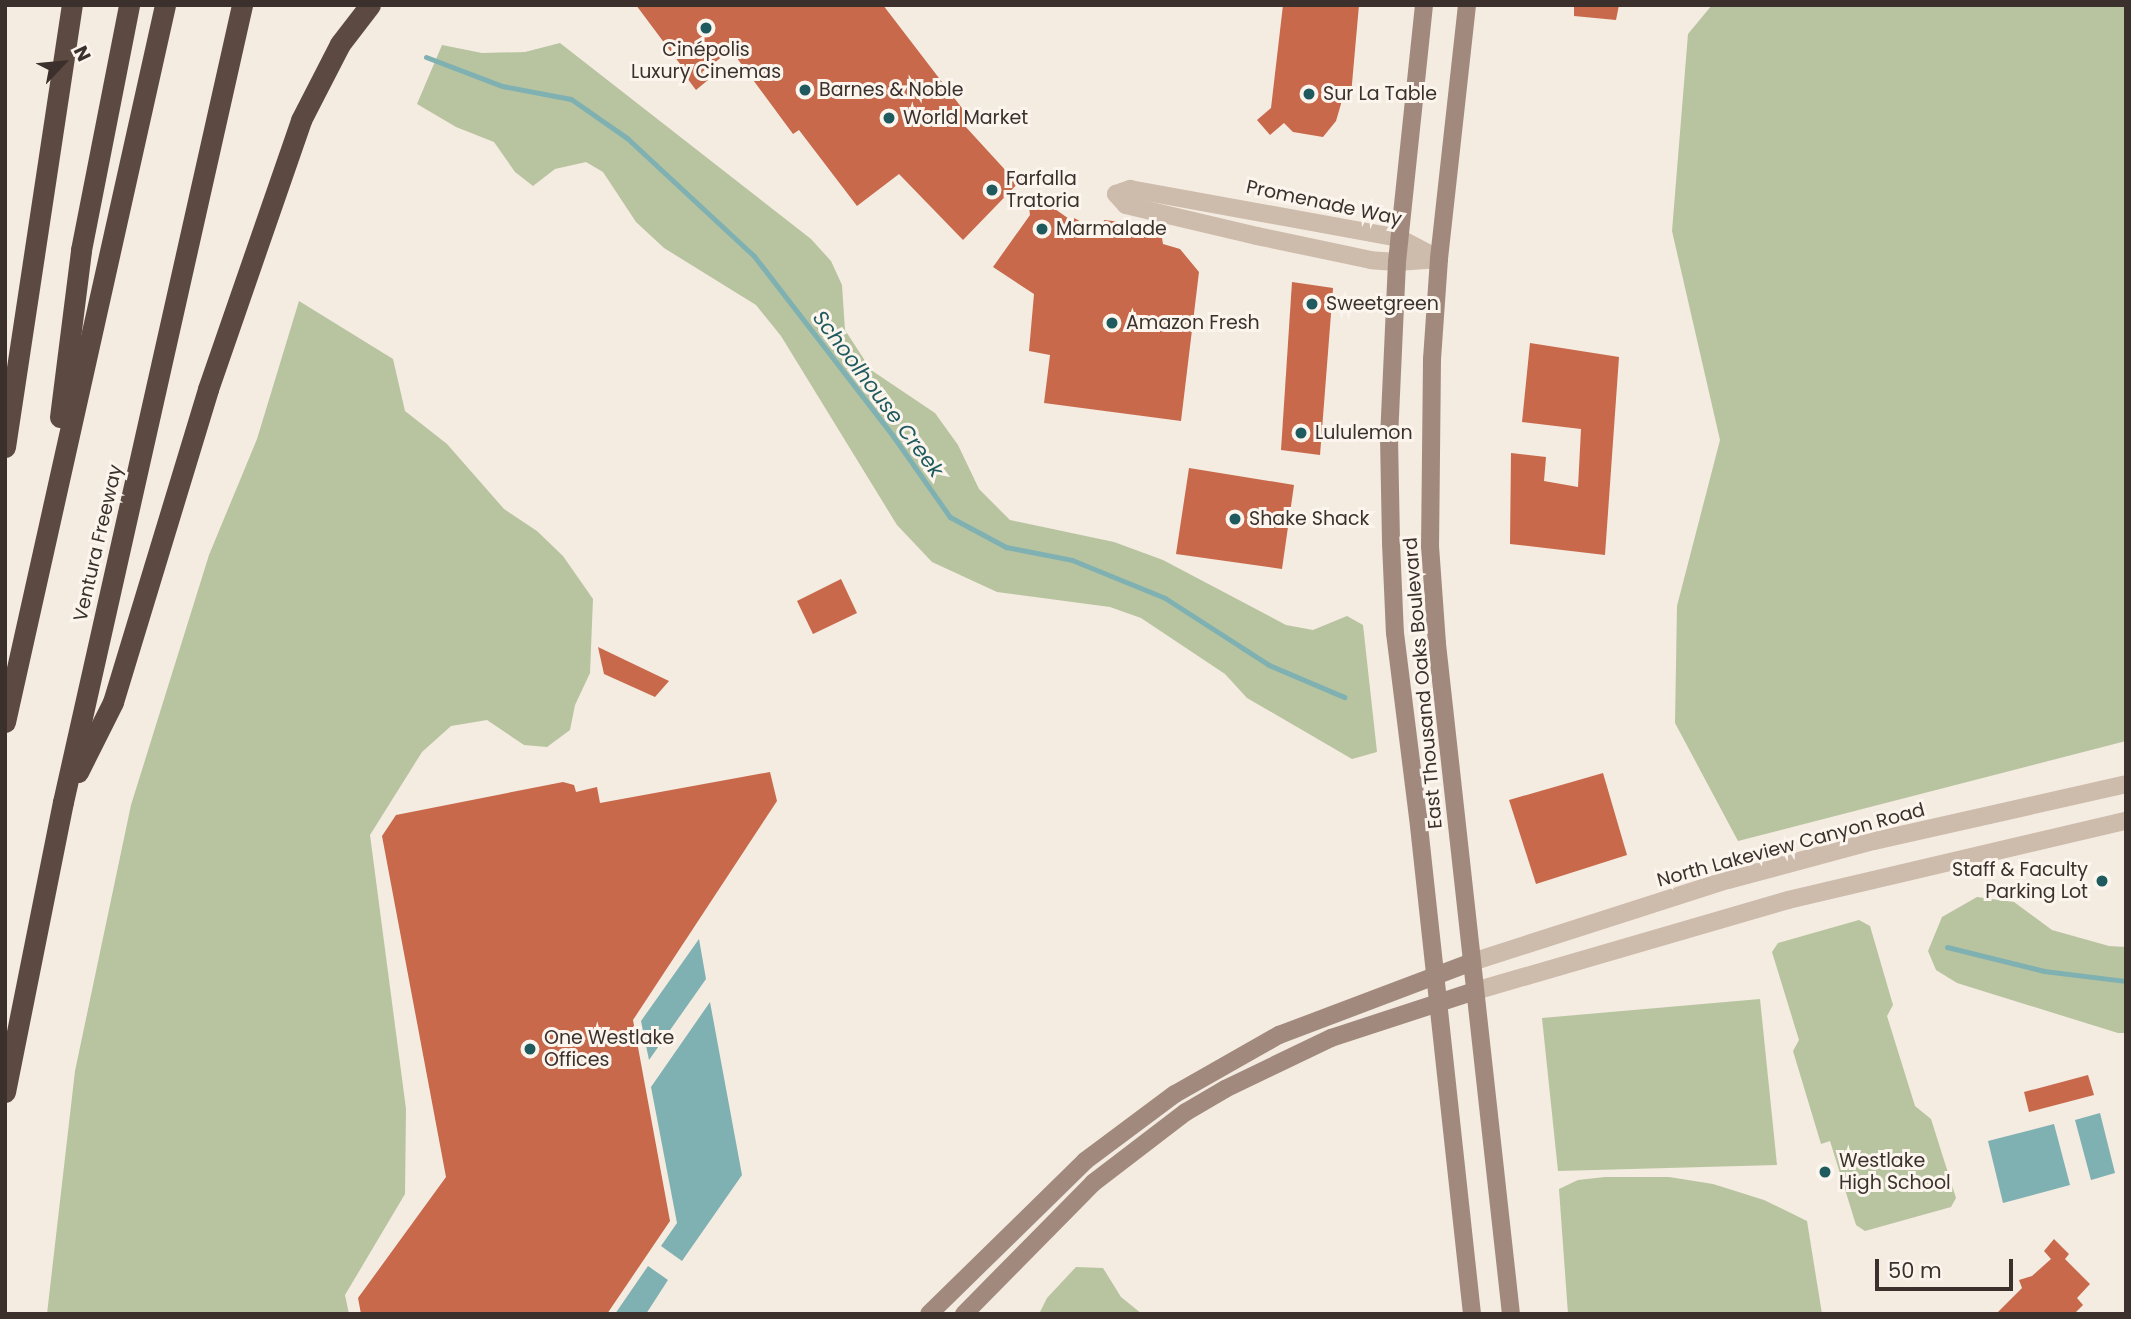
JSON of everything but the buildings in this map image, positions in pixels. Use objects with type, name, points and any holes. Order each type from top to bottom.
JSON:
[{"type":"highway","points":[[5,447],[72,5]]},
{"type":"highway","points":[[43,545],[81,250],[129,5]]},
{"type":"highway","points":[[5,722],[165,5]]},
{"type":"highway","name":"Ventura Freeway","points":[[5,1092],[62,802],[243,5]]},
{"type":"highway","points":[[62,802],[113,702],[208,389],[301,120],[340,44],[370,5]]},
{"type":"main road","name":"East Thousand Oaks Boulevard","points":[[1424,5],[1397,262],[1389,437],[1394,620],[1472,1314]]},
{"type":"main road","name":"East Thousand Oaks Boulevard","points":[[1467,5],[1439,258],[1431,378],[1430,546],[1437,644],[1511,1314]]},
{"type":"main road","points":[[929,1314],[1085,1161],[1174,1094],[1279,1035],[1472,962]]},
{"type":"main road","points":[[964,1314],[1093,1183],[1186,1112],[1226,1088],[1331,1038],[1475,991]]},
{"type":"street","name":"Promenade Way","points":[[1138,190],[1399,238],[1439,258],[1397,262],[1371,260],[1126,205],[1116,194],[1138,190]]},
{"type":"street","name":"North Lakeview Canyon Road","points":[[1472,962],[1728,880],[1874,841],[2126,784]]},
{"type":"street","points":[[1475,991],[1788,900],[2126,821]]},
{"type":"green space","points":[[1712,5],[2126,5],[2126,741],[1738,841],[1675,723],[1677,606],[1720,440],[1672,231],[1688,34]]},
{"type":"green space","points":[[560,43],[811,239],[831,261],[842,285],[845,330],[871,370],[935,413],[958,445],[979,489],[1010,520],[1114,542],[1163,560],[1286,625],[1313,630],[1347,616],[1363,625],[1377,752],[1352,759],[1247,698],[1225,674],[1141,618],[1110,607],[997,592],[932,562],[897,525],[781,336],[756,305],[664,248],[636,222],[603,172],[586,162],[555,169],[533,186],[515,172],[494,142],[456,127],[417,104],[442,45],[482,53],[525,52]]},
{"type":"green space","points":[[299,301],[393,359],[405,411],[447,444],[504,509],[537,531],[563,556],[593,599],[590,673],[575,705],[570,730],[547,747],[524,745],[487,720],[451,726],[422,752],[370,835],[406,1109],[405,1194],[345,1295],[349,1314],[47,1314],[75,1071],[131,805],[209,555],[257,439]]},
{"type":"green space","points":[[1977,897],[2014,902],[2052,930],[2109,946],[2126,947],[2126,1033],[2118,1033],[1957,983],[1936,970],[1928,951],[1942,917]]},
{"type":"green space","points":[[1859,920],[1870,926],[1893,1005],[1887,1016],[1915,1106],[1931,1119],[1956,1198],[1951,1207],[1865,1231],[1856,1225],[1830,1141],[1821,1144],[1793,1051],[1799,1040],[1772,952],[1778,943]]},
{"type":"green space","points":[[1760,999],[1777,1165],[1558,1171],[1542,1018]]},
{"type":"green space","points":[[1605,1177],[1669,1177],[1713,1184],[1764,1200],[1807,1221],[1822,1314],[1568,1314],[1559,1189],[1578,1180]]},
{"type":"green space","points":[[1076,1267],[1103,1268],[1121,1297],[1142,1314],[1039,1314],[1047,1298]]},
{"type":"water","points":[[699,939],[706,979],[649,1060],[641,1021]]},
{"type":"water","points":[[710,1002],[742,1175],[682,1261],[661,1246],[677,1223],[651,1087]]},
{"type":"water","points":[[2100,1113],[2115,1173],[2091,1180],[2075,1120]]},
{"type":"water","points":[[2054,1124],[2070,1185],[2003,1203],[1988,1141]]},
{"type":"water","points":[[648,1266],[668,1280],[646,1314],[615,1314]]},
{"type":"waterway","name":"Schoolhouse Creek","points":[[426,57],[502,86],[571,99],[627,138],[754,256],[893,436],[950,517],[1006,547],[1072,560],[1165,598],[1269,665],[1344,697]]},
{"type":"waterway","name":"Schoolhouse Creek","points":[[1947,947],[2044,971],[2126,981]]},
{"type":"place","name":"Cinépolis Luxury Cinemas","points":[[706,28]]},
{"type":"place","name":"Barnes & Noble","points":[[805,90]]},
{"type":"place","name":"Sur La Table","points":[[1309,94]]},
{"type":"place","name":"World Market","points":[[889,118]]},
{"type":"place","name":"Farfalla Tratoria","points":[[992,190]]},
{"type":"place","name":"Marmalade","points":[[1042,229]]},
{"type":"place","name":"Sweetgreen","points":[[1312,304]]},
{"type":"place","name":"Amazon Fresh","points":[[1112,323]]},
{"type":"place","name":"Lululemon","points":[[1301,433]]},
{"type":"place","name":"Shake Shack","points":[[1235,519]]},
{"type":"place","name":"Staff & Faculty Parking Lot","points":[[2102,881]]},
{"type":"place","name":"One Westlake Offices","points":[[530,1049]]},
{"type":"place","name":"Westlake High School","points":[[1825,1172]]}]
